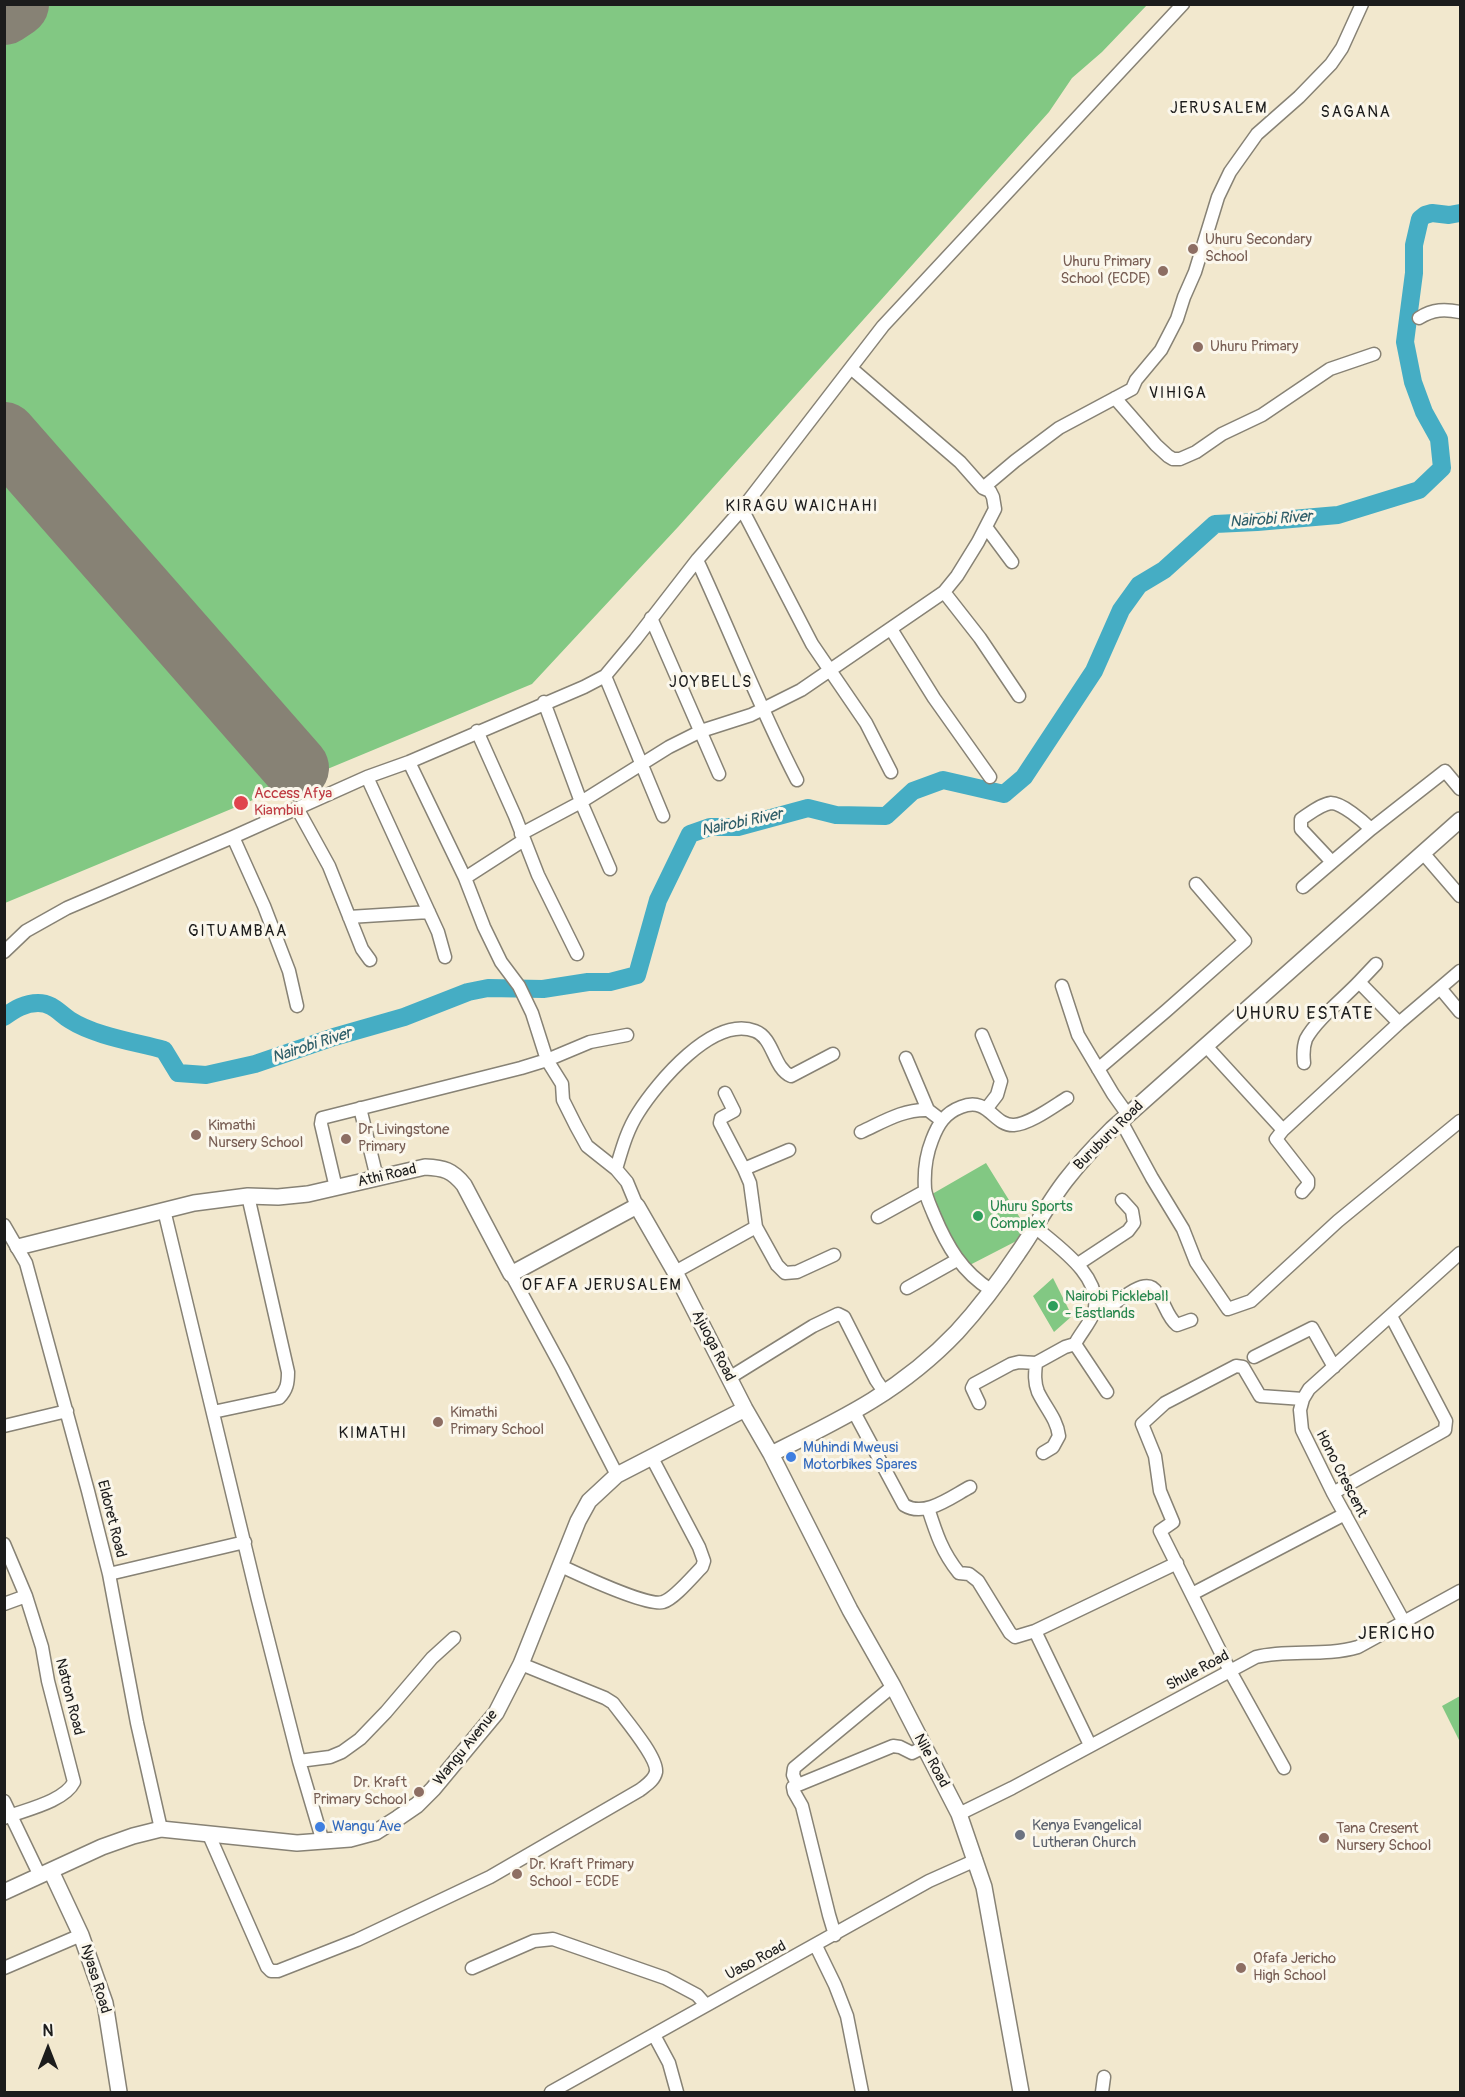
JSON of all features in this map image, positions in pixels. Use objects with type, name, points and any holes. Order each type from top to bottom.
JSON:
[{"type":"street","points":[[4,952],[26,931],[67,908],[605,676],[697,560],[741,509],[852,369],[883,326],[1183,4]]},
{"type":"street","points":[[983,488],[1059,428],[1132,389],[1136,380],[1161,350],[1177,319],[1195,272],[1218,197],[1230,172],[1257,134],[1332,64],[1362,4]]},
{"type":"street","points":[[1419,318],[1428,312],[1437,310],[1461,312]]},
{"type":"street","points":[[1115,398],[1156,446],[1173,459],[1180,459],[1197,452],[1222,434],[1262,416],[1329,369],[1374,354]]},
{"type":"street","points":[[465,878],[522,837],[669,747],[702,731],[751,715],[801,690],[945,592],[962,568],[995,509],[990,491],[983,488],[960,462],[852,369]]},
{"type":"street","points":[[741,509],[812,644],[866,723],[891,772]]},
{"type":"street","points":[[986,526],[1012,562]]},
{"type":"street","points":[[697,560],[724,618],[761,709],[797,780]]},
{"type":"street","points":[[945,592],[980,638],[1018,696]]},
{"type":"street","points":[[651,618],[719,774]]},
{"type":"street","points":[[891,629],[934,698],[990,777]]},
{"type":"street","points":[[605,676],[663,816]]},
{"type":"street","points":[[544,702],[581,802],[610,869]]},
{"type":"street","points":[[477,731],[538,875],[577,954]]},
{"type":"street","name":"Ajuoga Road","points":[[409,762],[465,878],[484,927],[501,962],[519,986],[532,1013],[547,1060],[562,1084],[563,1100],[587,1146],[616,1169],[627,1182],[637,1206],[675,1272],[745,1409],[771,1454]]},
{"type":"street","points":[[1303,887],[1371,829],[1445,771],[1461,789]]},
{"type":"street","points":[[367,777],[438,932],[445,957]]},
{"type":"street","points":[[1332,862],[1301,829],[1301,819],[1334,803],[1371,829]]},
{"type":"street","points":[[297,808],[329,866],[362,949],[370,960]]},
{"type":"street","name":"Buruburu Road","points":[[771,1454],[854,1412],[885,1393],[937,1351],[958,1330],[991,1290],[1064,1182],[1085,1156],[1461,820]]},
{"type":"street","points":[[233,837],[264,906],[289,971],[297,1006]]},
{"type":"street","points":[[1423,853],[1461,896]]},
{"type":"street","points":[[1098,1069],[1245,941],[1196,884]]},
{"type":"street","points":[[349,917],[429,912]]},
{"type":"street","points":[[1304,1063],[1303,1051],[1307,1037],[1326,1014],[1376,964]]},
{"type":"street","points":[[1302,1192],[1308,1185],[1308,1180],[1276,1139],[1399,1023],[1461,971]]},
{"type":"street","points":[[1359,982],[1399,1023]]},
{"type":"street","points":[[1062,986],[1077,1035],[1113,1095],[1152,1178],[1183,1229],[1196,1262],[1228,1309],[1251,1301],[1338,1221],[1461,1121]]},
{"type":"street","points":[[1440,988],[1461,1012]]},
{"type":"street","points":[[616,1169],[624,1141],[637,1115],[657,1087],[679,1062],[725,1031],[739,1028],[757,1031],[764,1036],[784,1072],[790,1076],[833,1054]]},
{"type":"street","points":[[336,1188],[322,1118],[547,1060],[590,1042],[627,1035]]},
{"type":"street","points":[[982,1035],[1001,1081],[997,1095],[987,1108]]},
{"type":"street","points":[[1206,1046],[1283,1130]]},
{"type":"street","points":[[906,1058],[928,1110],[941,1120]]},
{"type":"street","points":[[725,1093],[734,1111],[721,1118],[720,1123],[744,1168],[750,1183],[756,1227],[777,1265],[785,1273],[797,1272],[834,1255]]},
{"type":"street","points":[[991,1290],[976,1281],[957,1260],[943,1235],[925,1191],[925,1166],[929,1147],[941,1120],[952,1111],[964,1106],[980,1105],[1004,1123],[1011,1125],[1019,1124],[1067,1098]]},
{"type":"street","points":[[360,1108],[377,1178]]},
{"type":"street","points":[[861,1132],[903,1113],[928,1110]]},
{"type":"street","points":[[744,1168],[789,1150]]},
{"type":"street","name":"Athi Road","points":[[18,1247],[194,1203],[248,1196],[288,1196],[336,1188],[425,1167],[440,1168],[455,1173],[464,1185],[617,1475]]},
{"type":"street","points":[[878,1217],[925,1191]]},
{"type":"street","points":[[213,1412],[279,1398],[288,1385],[288,1372],[248,1196]]},
{"type":"street","points":[[1078,1264],[1115,1241],[1134,1223],[1132,1211],[1122,1200]]},
{"type":"street","points":[[511,1274],[637,1206]]},
{"type":"street","points":[[164,1210],[299,1761],[323,1842]]},
{"type":"street","name":"Eldoret Road","points":[[4,1225],[26,1263],[67,1411],[109,1574],[137,1723],[161,1829]]},
{"type":"street","points":[[675,1272],[756,1227]]},
{"type":"street","points":[[979,1402],[972,1388],[974,1384],[1011,1364],[1035,1363],[1075,1344],[1094,1311],[1094,1292],[1078,1264],[1035,1227]]},
{"type":"street","points":[[1284,1768],[1230,1671],[1160,1532],[1173,1522],[1160,1491],[1155,1456],[1142,1426],[1143,1422],[1165,1403],[1236,1366],[1243,1367],[1260,1396],[1303,1399],[1309,1389],[1461,1253]]},
{"type":"street","points":[[907,1288],[957,1260]]},
{"type":"street","points":[[1094,1311],[1118,1301],[1140,1287],[1149,1286],[1156,1290],[1171,1320],[1177,1325],[1191,1320]]},
{"type":"street","points":[[729,1378],[813,1326],[838,1314],[844,1317],[885,1393]]},
{"type":"street","points":[[1333,1493],[1445,1430],[1446,1420],[1391,1316]]},
{"type":"street","points":[[1254,1357],[1312,1328],[1334,1367]]},
{"type":"street","points":[[1075,1344],[1107,1392]]},
{"type":"street","points":[[1035,1363],[1034,1378],[1038,1392],[1050,1412],[1059,1436],[1053,1447],[1042,1453]]},
{"type":"street","name":"Hono Crescent","points":[[1303,1399],[1300,1419],[1302,1430],[1333,1493],[1404,1622]]},
{"type":"street","name":"Wangu Avenue","points":[[4,1892],[112,1844],[161,1829],[282,1843],[350,1839],[376,1832],[417,1804],[433,1789],[496,1713],[521,1664],[578,1521],[589,1501],[617,1475],[745,1409]]},
{"type":"street","points":[[4,1426],[67,1411]]},
{"type":"street","points":[[854,1412],[904,1505],[917,1510],[928,1508],[970,1487]]},
{"type":"street","name":"Nile Road","points":[[771,1454],[850,1610],[893,1686],[959,1814],[984,1887],[1021,2092]]},
{"type":"street","points":[[561,1566],[591,1580],[654,1603],[665,1602],[702,1568],[704,1561],[699,1547],[652,1458]]},
{"type":"street","points":[[928,1508],[946,1555],[959,1572],[969,1574],[978,1581],[1010,1633],[1019,1637],[1177,1563]]},
{"type":"street","points":[[1192,1594],[1345,1514]]},
{"type":"street","points":[[109,1574],[245,1542]]},
{"type":"street","name":"Natron Road","points":[[4,1544],[26,1596],[42,1647],[48,1681],[74,1782],[65,1794],[8,1817]]},
{"type":"street","name":"Shule Road","points":[[959,1814],[1256,1657],[1268,1654],[1340,1652],[1358,1647],[1461,1591]]},
{"type":"street","points":[[4,1605],[26,1596]]},
{"type":"street","points":[[1035,1631],[1090,1745]]},
{"type":"street","points":[[299,1761],[330,1757],[342,1752],[360,1739],[454,1638]]},
{"type":"street","points":[[209,1835],[267,1967],[271,1971],[278,1971],[357,1940],[490,1877],[640,1790],[653,1780],[656,1771],[650,1754],[613,1703],[521,1664]]},
{"type":"street","points":[[797,1784],[793,1775],[794,1768],[893,1686]]},
{"type":"street","points":[[836,1935],[829,1916],[802,1806],[793,1789],[797,1784],[892,1746],[912,1753],[924,1747]]},
{"type":"street","points":[[4,1801],[8,1817],[46,1874]]},
{"type":"street","name":"Uaso Road","points":[[551,2092],[836,1935],[929,1881],[976,1860]]},
{"type":"street","name":"Nyasa Road","points":[[46,1874],[81,1935],[105,2003],[119,2092]]},
{"type":"street","points":[[4,1968],[81,1935]]},
{"type":"street","points":[[472,1968],[534,1941],[553,1939],[665,1978],[697,1995],[706,2005]]},
{"type":"street","points":[[816,1946],[847,2016],[862,2092]]},
{"type":"street","points":[[654,2035],[669,2063],[677,2092]]},
{"type":"green space","points":[[5,4],[1147,5],[1102,52],[1072,78],[1049,112],[678,527],[532,684],[5,903]]},
{"type":"green space","name":"Uhuru Sports Complex","points":[[986,1163],[1030,1234],[964,1268],[927,1197]]},
{"type":"green space","name":"Nairobi Pickleball - Eastlands","points":[[1053,1278],[1072,1316],[1054,1332],[1033,1296]]},
{"type":"green space","points":[[1460,1696],[1460,1742],[1442,1706]]},
{"type":"waterway","name":"Nairobi River","points":[[4,1017],[29,1004],[48,1005],[80,1026],[164,1050],[178,1073],[206,1075],[255,1064],[334,1037],[404,1017],[468,992],[488,988],[543,989],[588,982],[610,982],[637,975],[658,900],[690,834],[710,827],[738,827],[808,808],[836,815],[886,816],[913,791],[943,780],[1004,794],[1024,777],[1094,671],[1121,610],[1139,585],[1164,570],[1215,524],[1338,515],[1419,490],[1442,468],[1439,439],[1424,412],[1413,382],[1405,342],[1414,273],[1414,245],[1420,219],[1432,213],[1449,215],[1460,213]]},
{"type":"runway","points":[[4,12],[16,4]]},
{"type":"runway","points":[[4,435],[296,768]]},
{"type":"place","name":"Uhuru Secondary School","points":[[1193,249]]},
{"type":"place","name":"Uhuru Primary School (ECDE)","points":[[1163,271]]},
{"type":"place","name":"Uhuru Primary","points":[[1198,347]]},
{"type":"place","name":"Access Afya Kiambiu","points":[[241,803]]},
{"type":"place","name":"Kimathi Nursery School","points":[[196,1135]]},
{"type":"place","name":"Dr Livingstone Primary","points":[[346,1139]]},
{"type":"place","name":"Uhuru Sports Complex","points":[[978,1216]]},
{"type":"place","name":"Nairobi Pickleball - Eastlands","points":[[1053,1306]]},
{"type":"place","name":"Kimathi Primary School","points":[[438,1422]]},
{"type":"place","name":"Muhindi Mweusi Motorbikes Spares","points":[[791,1457]]},
{"type":"place","name":"Dr. Kraft Primary School","points":[[419,1792]]},
{"type":"place","name":"Wangu Ave","points":[[320,1827]]},
{"type":"place","name":"Kenya Evangelical Lutheran Church","points":[[1020,1835]]},
{"type":"place","name":"Tana Cresent Nursery School","points":[[1324,1838]]},
{"type":"place","name":"Dr. Kraft Primary School - ECDE","points":[[517,1874]]},
{"type":"place","name":"Ofafa Jericho High School","points":[[1241,1968]]},
{"type":"district","name":"JERUSALEM","points":[[1219,109]]},
{"type":"district","name":"SAGANA","points":[[1356,113]]},
{"type":"district","name":"VIHIGA","points":[[1178,394]]},
{"type":"district","name":"KIRAGU WAICHAHI","points":[[802,507]]},
{"type":"district","name":"JOYBELLS","points":[[711,683]]},
{"type":"district","name":"GITUAMBAA","points":[[238,932]]},
{"type":"district","name":"UHURU ESTATE","points":[[1305,1014]]},
{"type":"district","name":"OFAFA JERUSALEM","points":[[602,1286]]},
{"type":"district","name":"KIMATHI","points":[[373,1434]]},
{"type":"district","name":"JERICHO","points":[[1397,1634]]}]
